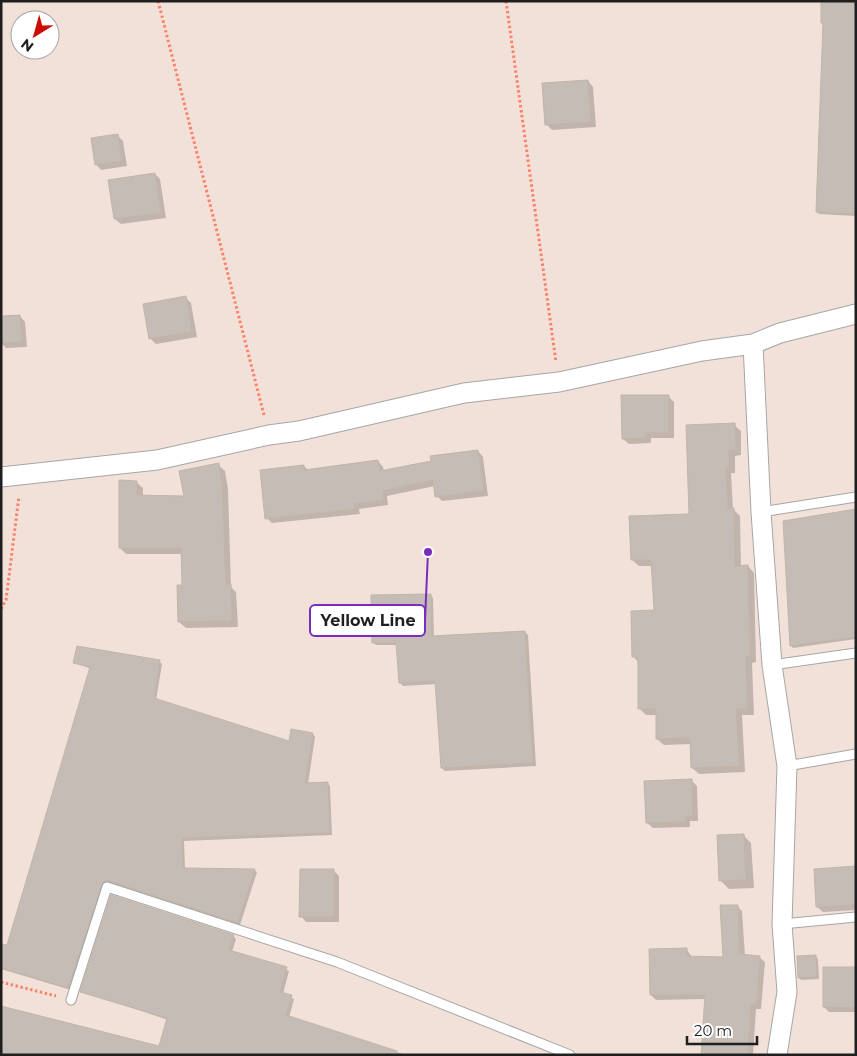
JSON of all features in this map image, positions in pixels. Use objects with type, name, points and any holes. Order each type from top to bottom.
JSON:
[{"type":"street","points":[[1,477],[157,460],[269,435],[299,432],[464,393],[559,382],[702,351],[753,344],[780,332],[856,314]]},
{"type":"street","points":[[753,344],[761,512],[772,665],[787,766],[782,924],[787,992],[777,1055]]},
{"type":"lane","points":[[761,512],[856,497]]},
{"type":"lane","points":[[772,665],[856,653]]},
{"type":"lane","points":[[787,766],[856,754]]},
{"type":"lane","points":[[71,1000],[107,887],[337,962],[570,1055]]},
{"type":"lane","points":[[782,924],[856,917]]},
{"type":"path","points":[[158,1],[269,435]]},
{"type":"path","points":[[506,1],[559,382]]},
{"type":"path","points":[[1,609],[6,600],[22,475]]},
{"type":"path","points":[[1,982],[71,1000]]},
{"type":"shaded area","points":[[1,1],[856,1],[856,1055],[1,1055]]},
{"type":"building","points":[[821,1],[856,1],[856,214],[816,212],[823,23],[821,23]]},
{"type":"building","points":[[588,80],[591,122],[545,125],[542,83]]},
{"type":"building","points":[[118,134],[122,161],[95,165],[91,138]]},
{"type":"building","points":[[155,173],[161,213],[114,219],[108,180]]},
{"type":"building","points":[[186,296],[192,332],[149,339],[143,304]]},
{"type":"building","points":[[20,315],[22,342],[1,343],[1,316]]},
{"type":"building","points":[[621,395],[669,395],[669,433],[646,433],[647,438],[622,439]]},
{"type":"building","points":[[735,423],[736,450],[729,450],[729,468],[726,468],[728,508],[734,508],[735,566],[748,565],[750,657],[746,657],[748,709],[736,709],[740,766],[691,768],[690,738],[656,739],[656,709],[638,709],[638,657],[632,657],[631,611],[654,610],[651,560],[631,560],[629,516],[689,514],[686,425]]},
{"type":"building","points":[[478,450],[484,491],[435,497],[433,480],[383,491],[384,500],[354,504],[355,509],[265,519],[260,470],[304,465],[304,470],[378,460],[380,471],[431,461],[430,456]]},
{"type":"building","points":[[219,463],[222,482],[226,584],[231,584],[232,621],[178,622],[177,585],[182,585],[181,548],[119,548],[119,480],[137,481],[137,495],[184,496],[179,471]]},
{"type":"building","points":[[856,509],[856,637],[790,646],[783,521]]},
{"type":"building","points":[[431,594],[432,636],[525,631],[533,763],[441,768],[435,681],[399,683],[396,643],[372,643],[371,595]]},
{"type":"building","points":[[77,646],[160,660],[154,698],[289,741],[291,729],[313,733],[305,783],[328,782],[330,833],[182,838],[183,868],[255,869],[238,923],[109,881],[103,882],[68,988],[1,968],[1,944],[7,945],[90,667],[73,663]]},
{"type":"building","points":[[692,779],[693,816],[685,816],[685,822],[646,823],[644,781]]},
{"type":"building","points":[[744,834],[746,880],[719,881],[717,835]]},
{"type":"building","points":[[856,866],[856,905],[816,907],[814,869]]},
{"type":"building","points":[[300,869],[334,869],[334,917],[299,917]]},
{"type":"building","points":[[111,895],[234,935],[229,950],[287,967],[280,992],[292,995],[286,1015],[397,1051],[397,1055],[1,1055],[1,1006],[159,1046],[167,1018],[80,992]]},
{"type":"building","points":[[720,905],[738,905],[740,954],[760,956],[757,1004],[751,1004],[748,1055],[701,1055],[705,995],[650,995],[649,949],[687,948],[687,956],[723,957]]},
{"type":"building","points":[[816,955],[817,977],[798,978],[797,956]]},
{"type":"building","points":[[823,967],[856,967],[856,1008],[823,1007]]},
{"type":"place","name":"Yellow Line","points":[[428,552]]}]
